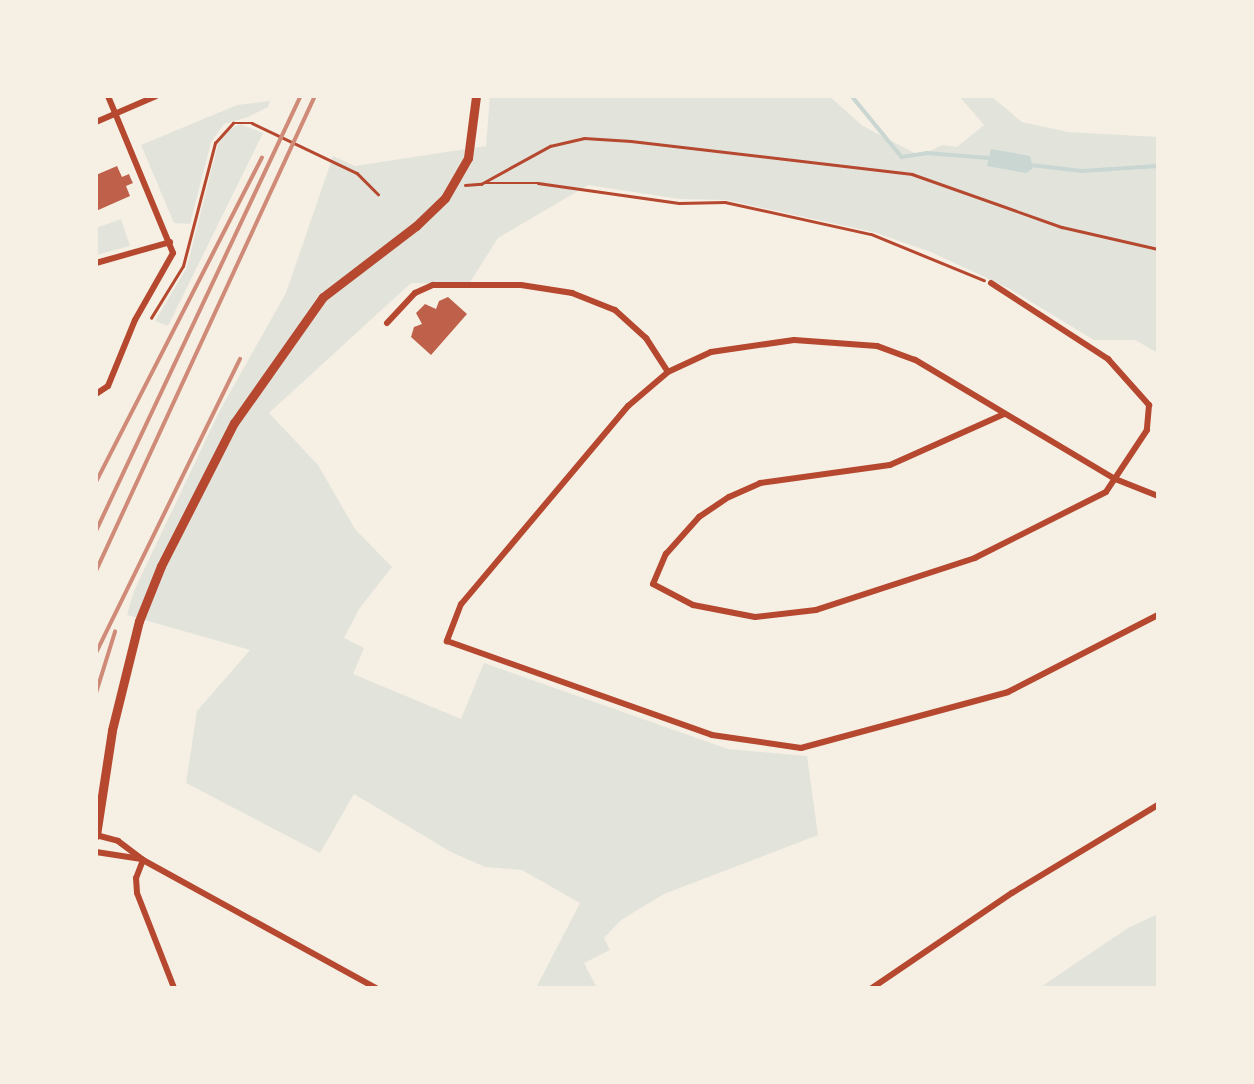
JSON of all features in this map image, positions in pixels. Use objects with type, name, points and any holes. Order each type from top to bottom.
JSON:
[{"type":"main road","points":[[96,835],[112,730],[139,621],[161,566],[234,423],[323,297],[416,226],[445,198],[468,159],[477,96]]},
{"type":"street","points":[[96,394],[108,386],[135,320],[171,257],[170,242],[107,96]]},
{"type":"street","points":[[96,122],[156,96]]},
{"type":"street","points":[[96,263],[170,242]]},
{"type":"street","points":[[991,283],[1088,344],[1143,396],[1151,415],[1147,430],[1105,492],[975,558],[816,610],[755,617],[693,605],[653,584],[666,554],[699,517],[729,497],[760,483],[890,465],[1004,414]]},
{"type":"street","points":[[387,323],[415,293],[433,285],[521,285],[572,293],[615,310],[646,338],[668,372]]},
{"type":"street","points":[[1158,496],[1115,480],[915,360],[877,346],[794,340],[711,352],[668,372],[628,406],[461,604],[447,641],[712,735],[802,748],[1008,692],[1158,615]]},
{"type":"street","points":[[872,988],[1012,893],[1158,805]]},
{"type":"street","points":[[96,835],[118,841],[143,860],[376,988]]},
{"type":"street","points":[[96,852],[143,860]]},
{"type":"street","points":[[143,860],[136,878],[137,893],[174,988]]},
{"type":"path","points":[[151,318],[183,266],[202,185],[220,134],[240,120],[265,129],[357,173],[378,194]]},
{"type":"path","points":[[481,184],[550,146],[584,138],[912,174],[1062,227],[1158,249]]},
{"type":"path","points":[[468,186],[538,183],[679,203],[725,202],[872,234],[991,283]]},
{"type":"shaded area","points":[[490,96],[829,96],[863,126],[920,156],[942,145],[957,147],[984,125],[959,96],[991,96],[1022,122],[1068,132],[1158,137],[1158,353],[1135,340],[1094,340],[1008,288],[931,252],[873,232],[726,200],[679,199],[588,185],[498,238],[469,284],[411,283],[269,413],[318,465],[355,529],[392,567],[359,609],[344,638],[364,648],[353,674],[461,719],[484,663],[728,749],[807,756],[818,835],[664,894],[621,920],[604,938],[610,950],[584,963],[597,988],[536,988],[580,903],[522,870],[485,867],[451,852],[354,794],[320,853],[186,783],[197,711],[250,650],[127,615],[134,591],[219,412],[286,293],[333,156],[355,166],[486,146]]},
{"type":"shaded area","points":[[270,101],[268,107],[248,117],[224,124],[211,142],[190,224],[174,223],[141,145],[237,105]]},
{"type":"shaded area","points":[[240,124],[263,133],[168,326],[155,321],[187,267],[218,144],[229,130]]},
{"type":"shaded area","points":[[991,149],[1030,156],[1033,168],[1026,173],[987,166]]},
{"type":"shaded area","points":[[121,219],[130,246],[96,255],[96,228]]},
{"type":"shaded area","points":[[1158,914],[1158,988],[1039,988],[1128,928]]},
{"type":"building","points":[[117,166],[122,177],[129,174],[133,183],[126,186],[130,196],[96,211],[96,175]]},
{"type":"building","points":[[448,297],[467,314],[431,355],[411,337],[414,327],[422,324],[416,313],[425,304],[436,309],[439,301]]},
{"type":"waterway","points":[[852,96],[902,157],[926,153],[989,158]]},
{"type":"waterway","points":[[1031,165],[1082,171],[1158,166]]},
{"type":"railway","points":[[96,531],[301,96]]},
{"type":"railway","points":[[96,571],[315,96]]},
{"type":"railway","points":[[96,482],[262,158]]},
{"type":"railway","points":[[96,653],[240,359]]},
{"type":"railway","points":[[96,693],[115,632]]}]
